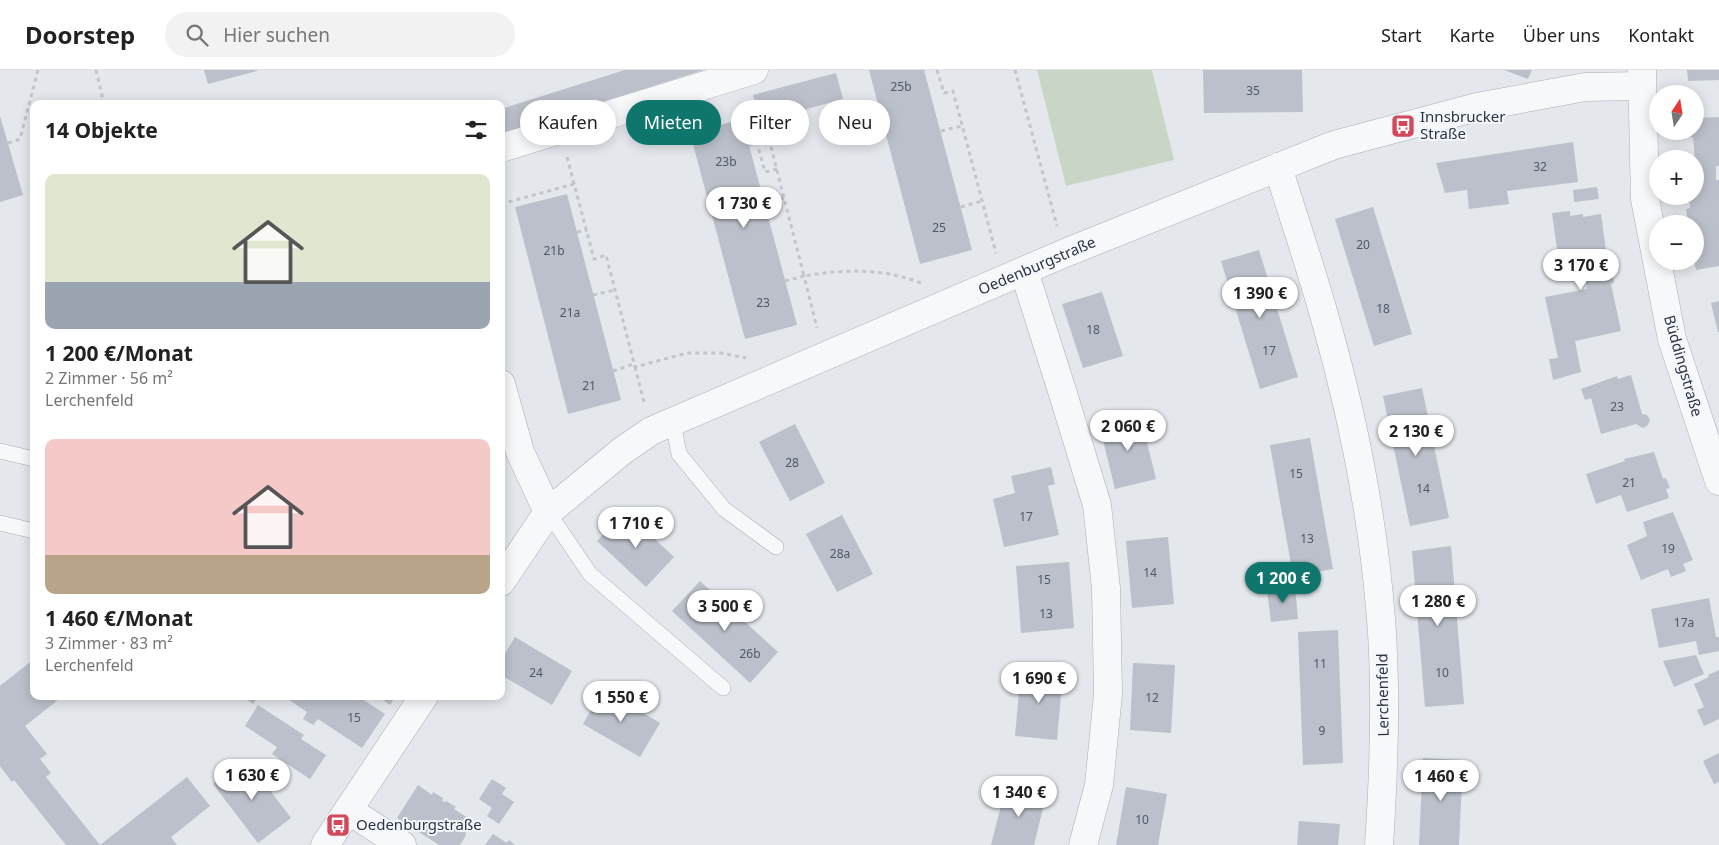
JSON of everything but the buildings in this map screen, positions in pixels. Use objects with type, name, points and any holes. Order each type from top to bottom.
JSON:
[{"type":"street","points":[[616,112],[746,72]]},
{"type":"street","name":"Oedenburgstraße","points":[[505,576],[548,512],[622,451],[662,427],[1014,275],[1334,145],[1477,107],[1642,78]]},
{"type":"street","name":"Büddingstraße","points":[[1642,78],[1645,199],[1672,339],[1719,481]]},
{"type":"street","points":[[505,147],[520,142]]},
{"type":"street","name":"Lerchenfeld","points":[[1278,167],[1324,315],[1351,424],[1370,525],[1381,618],[1385,698],[1379,845]]},
{"type":"street","points":[[1014,275],[1064,397],[1097,505],[1106,588],[1108,694],[1099,786],[1083,845]]},
{"type":"street","points":[[505,398],[520,452],[548,512]]},
{"type":"street","points":[[325,845],[421,700]]},
{"type":"street","points":[[348,810],[402,845]]},
{"type":"lane","points":[[662,427],[679,454],[724,509],[776,548]]},
{"type":"lane","points":[[0,451],[30,458]]},
{"type":"lane","points":[[548,512],[590,574],[723,688]]},
{"type":"lane","points":[[0,523],[30,530]]},
{"type":"path","points":[[30,100],[38,70]]},
{"type":"path","points":[[96,70],[103,100]]},
{"type":"path","points":[[937,70],[944,93],[953,90],[982,201],[1014,275]]},
{"type":"path","points":[[1015,70],[1065,254]]},
{"type":"path","points":[[746,72],[750,100]]},
{"type":"path","points":[[8,144],[20,139],[30,101]]},
{"type":"path","points":[[941,131],[962,126]]},
{"type":"path","points":[[563,145],[594,259],[606,255],[635,366],[662,427]]},
{"type":"path","points":[[757,145],[765,172],[777,169]]},
{"type":"path","points":[[770,145],[824,358]]},
{"type":"path","points":[[505,203],[574,184]]},
{"type":"path","points":[[765,203],[784,198]]},
{"type":"path","points":[[961,207],[982,201]]},
{"type":"path","points":[[577,232],[587,230]]},
{"type":"path","points":[[785,281],[834,270],[855,270],[888,274],[917,281],[938,289],[947,304]]},
{"type":"path","points":[[593,296],[615,290]]},
{"type":"path","points":[[613,371],[686,353],[721,353],[748,358],[761,385]]},
{"type":"green space","points":[[1037,70],[1152,70],[1174,160],[1066,186]]},
{"type":"place","name":"Innsbrucker Straße","points":[[1403,126]]},
{"type":"place","name":"Oedenburgstraße","points":[[338,825]]}]
